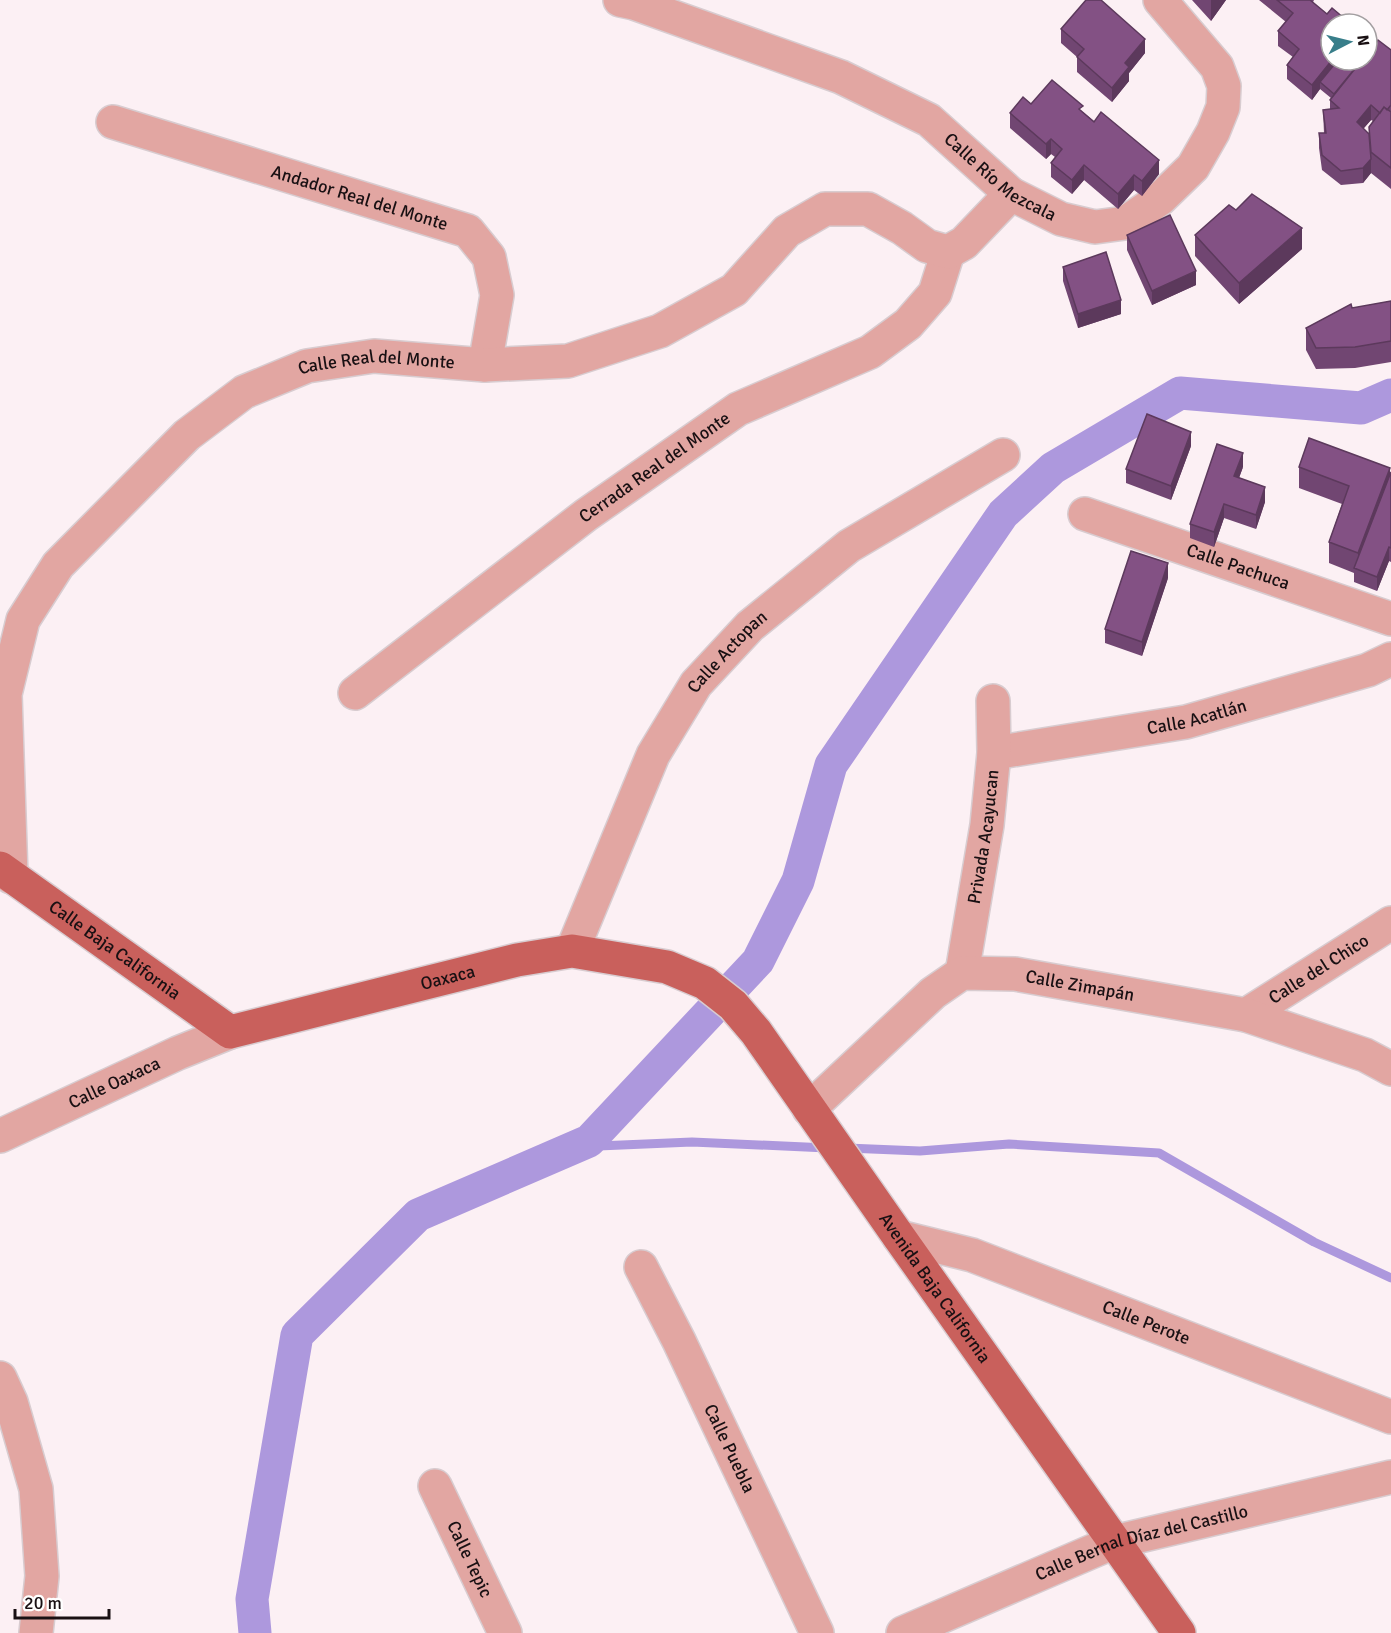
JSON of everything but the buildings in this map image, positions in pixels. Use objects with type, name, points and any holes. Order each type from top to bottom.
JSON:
[{"type":"main road","name":"Calle Baja California","points":[[5,873],[230,1032]]},
{"type":"main road","name":"Oaxaca","points":[[230,1032],[517,960],[572,951],[667,967]]},
{"type":"main road","name":"Avenida Baja California","points":[[667,967],[705,983],[733,1005],[756,1032],[1179,1633]]},
{"type":"street","name":"Calle Río Mezcala","points":[[620,0],[842,77],[929,120],[1011,194],[1061,219],[1095,227],[1125,223],[1160,199],[1193,167],[1213,132],[1223,107],[1224,86],[1217,67],[1160,0]]},
{"type":"street","name":"Andador Real del Monte","points":[[113,122],[468,231],[489,257],[497,295],[485,365]]},
{"type":"street","points":[[948,252],[964,243],[1011,194]]},
{"type":"street","name":"Calle Real del Monte","points":[[5,873],[5,694],[23,620],[58,565],[187,435],[244,392],[307,366],[374,356],[485,365],[568,361],[660,331],[734,290],[787,231],[825,209],[868,209],[902,228],[927,246],[948,252]]},
{"type":"street","name":"Cerrada Real del Monte","points":[[355,693],[586,515],[738,409],[870,352],[908,324],[935,293],[948,252]]},
{"type":"street","name":"Calle Actopan","points":[[572,951],[653,755],[696,684],[750,626],[849,546],[1003,455]]},
{"type":"street","name":"Calle Pachuca","points":[[1084,514],[1391,619]]},
{"type":"street","name":"Calle Acatlán","points":[[994,753],[1186,722],[1368,670],[1391,659]]},
{"type":"street","name":"Privada Acayucan","points":[[962,973],[987,825],[994,753],[993,701]]},
{"type":"street","name":"Calle del Chico","points":[[1246,1015],[1391,922]]},
{"type":"street","points":[[816,1118],[933,993],[962,973]]},
{"type":"street","name":"Calle Zimapán","points":[[962,973],[1015,974],[1246,1015],[1365,1055],[1391,1069]]},
{"type":"street","name":"Calle Oaxaca","points":[[0,1136],[178,1053],[230,1032]]},
{"type":"street","name":"Calle Perote","points":[[899,1237],[972,1255],[1391,1417]]},
{"type":"street","name":"Calle Puebla","points":[[640,1266],[679,1341],[817,1633]]},
{"type":"street","points":[[0,1378],[11,1402],[36,1490],[42,1576],[36,1633]]},
{"type":"street","name":"Calle Bernal Díaz del Castillo","points":[[903,1633],[1114,1542],[1391,1477]]},
{"type":"street","name":"Calle Tepic","points":[[435,1486],[505,1633]]},
{"type":"waterway","points":[[255,1633],[252,1599],[297,1335],[418,1215],[589,1141],[758,961],[798,881],[831,765],[1003,514],[1053,468],[1180,393],[1361,408],[1391,395]]},
{"type":"waterway","points":[[575,1147],[692,1142],[827,1148]]},
{"type":"waterway","points":[[847,1148],[920,1151],[1009,1144],[1159,1153],[1314,1242],[1391,1278]]}]
